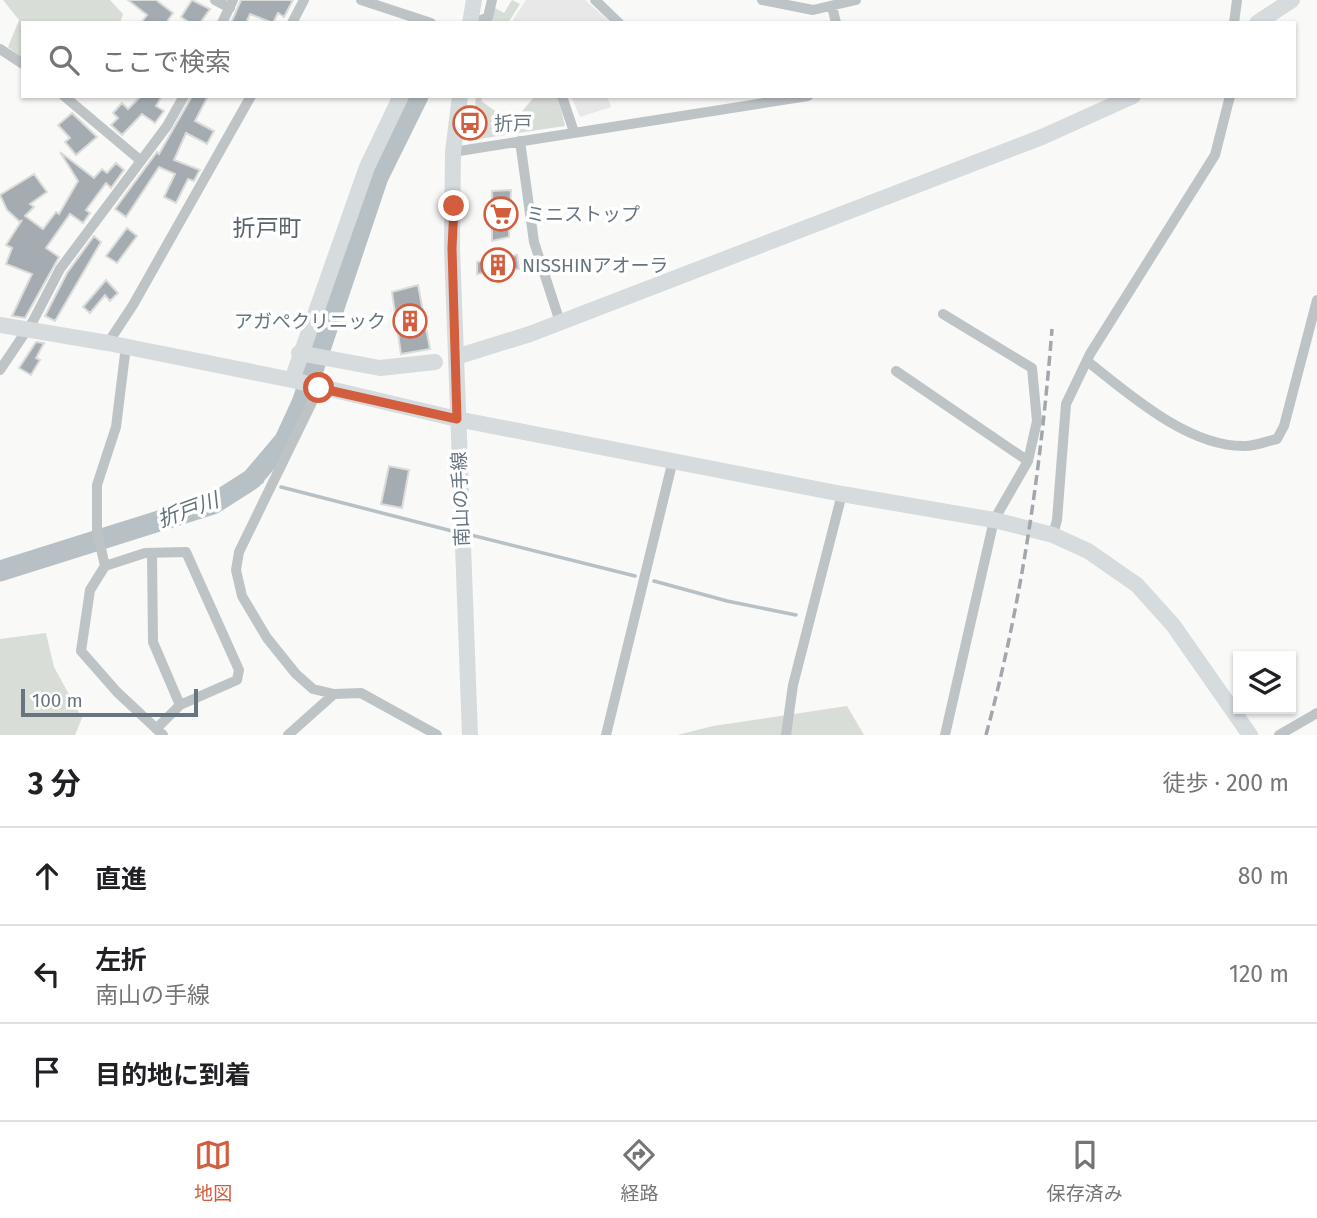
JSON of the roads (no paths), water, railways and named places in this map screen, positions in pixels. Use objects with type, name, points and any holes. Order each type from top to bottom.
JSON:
[{"type":"street","points":[[215,0],[232,4],[223,21]]},
{"type":"street","points":[[293,21],[304,0]]},
{"type":"street","points":[[361,0],[424,21]]},
{"type":"street","points":[[474,0],[470,21],[488,17],[492,0]]},
{"type":"street","points":[[595,0],[617,21]]},
{"type":"street","points":[[762,0],[813,10],[856,0]]},
{"type":"street","points":[[1234,21],[1237,0]]},
{"type":"street","points":[[1261,21],[1292,0]]},
{"type":"street","points":[[832,6],[836,21]]},
{"type":"street","points":[[0,50],[21,63]]},
{"type":"street","points":[[66,98],[140,160]]},
{"type":"street","points":[[0,370],[27,330],[61,269],[167,126],[183,98]]},
{"type":"street","points":[[108,343],[133,305],[250,98]]},
{"type":"street","points":[[293,381],[299,354],[367,167],[400,98]]},
{"type":"street","name":"南山の手線","points":[[460,98],[453,152],[452,248],[470,735]]},
{"type":"street","points":[[563,98],[574,132]]},
{"type":"street","points":[[453,152],[795,98]]},
{"type":"street","points":[[456,357],[560,323],[1042,137],[1129,98]]},
{"type":"street","points":[[1053,535],[1057,520],[1066,404],[1087,361],[1210,164],[1226,120],[1230,98]]},
{"type":"street","points":[[520,141],[534,242],[560,323]]},
{"type":"street","points":[[1087,361],[1158,415],[1220,444],[1247,446],[1277,439],[1283,426],[1317,300]]},
{"type":"street","points":[[943,314],[1032,368],[1037,421],[1028,461],[994,520],[945,735]]},
{"type":"street","points":[[0,325],[126,346],[457,419],[842,494],[994,520],[1053,535],[1088,551],[1137,585],[1173,625],[1250,735]]},
{"type":"street","points":[[105,566],[97,531],[98,476],[116,427],[126,346]]},
{"type":"street","points":[[299,354],[380,368],[435,362]]},
{"type":"street","points":[[896,371],[1028,461]]},
{"type":"street","points":[[319,387],[239,552],[236,570],[242,596],[267,638],[313,689],[334,694],[361,693],[437,735]]},
{"type":"street","points":[[606,735],[673,460]]},
{"type":"street","points":[[786,735],[793,685],[842,494]]},
{"type":"street","points":[[186,552],[190,556],[239,670],[237,680],[180,705],[160,732],[82,655],[90,590],[105,566],[152,553],[186,552]]},
{"type":"street","points":[[152,553],[153,642],[180,705]]},
{"type":"street","points":[[288,735],[334,694]]},
{"type":"street","points":[[1279,735],[1317,713]]},
{"type":"waterway","name":"折戸川","points":[[0,571],[213,504],[252,479],[285,440],[302,403],[378,177],[417,98]]},
{"type":"waterway","points":[[252,479],[262,482]]},
{"type":"waterway","points":[[281,487],[456,532]]},
{"type":"waterway","points":[[467,534],[635,576]]},
{"type":"waterway","points":[[654,581],[727,601],[796,615]]},
{"type":"railway","points":[[986,735],[1020,584],[1036,483],[1052,329]]},
{"type":"place","name":"折戸","points":[[470,123]]},
{"type":"place","name":"ミニストップ","points":[[501,214]]},
{"type":"place","name":"NISSHINアオーラ","points":[[498,265]]},
{"type":"place","name":"アガぺクリニック","points":[[410,321]]},
{"type":"district","name":"折戸町","points":[[267,228]]}]
